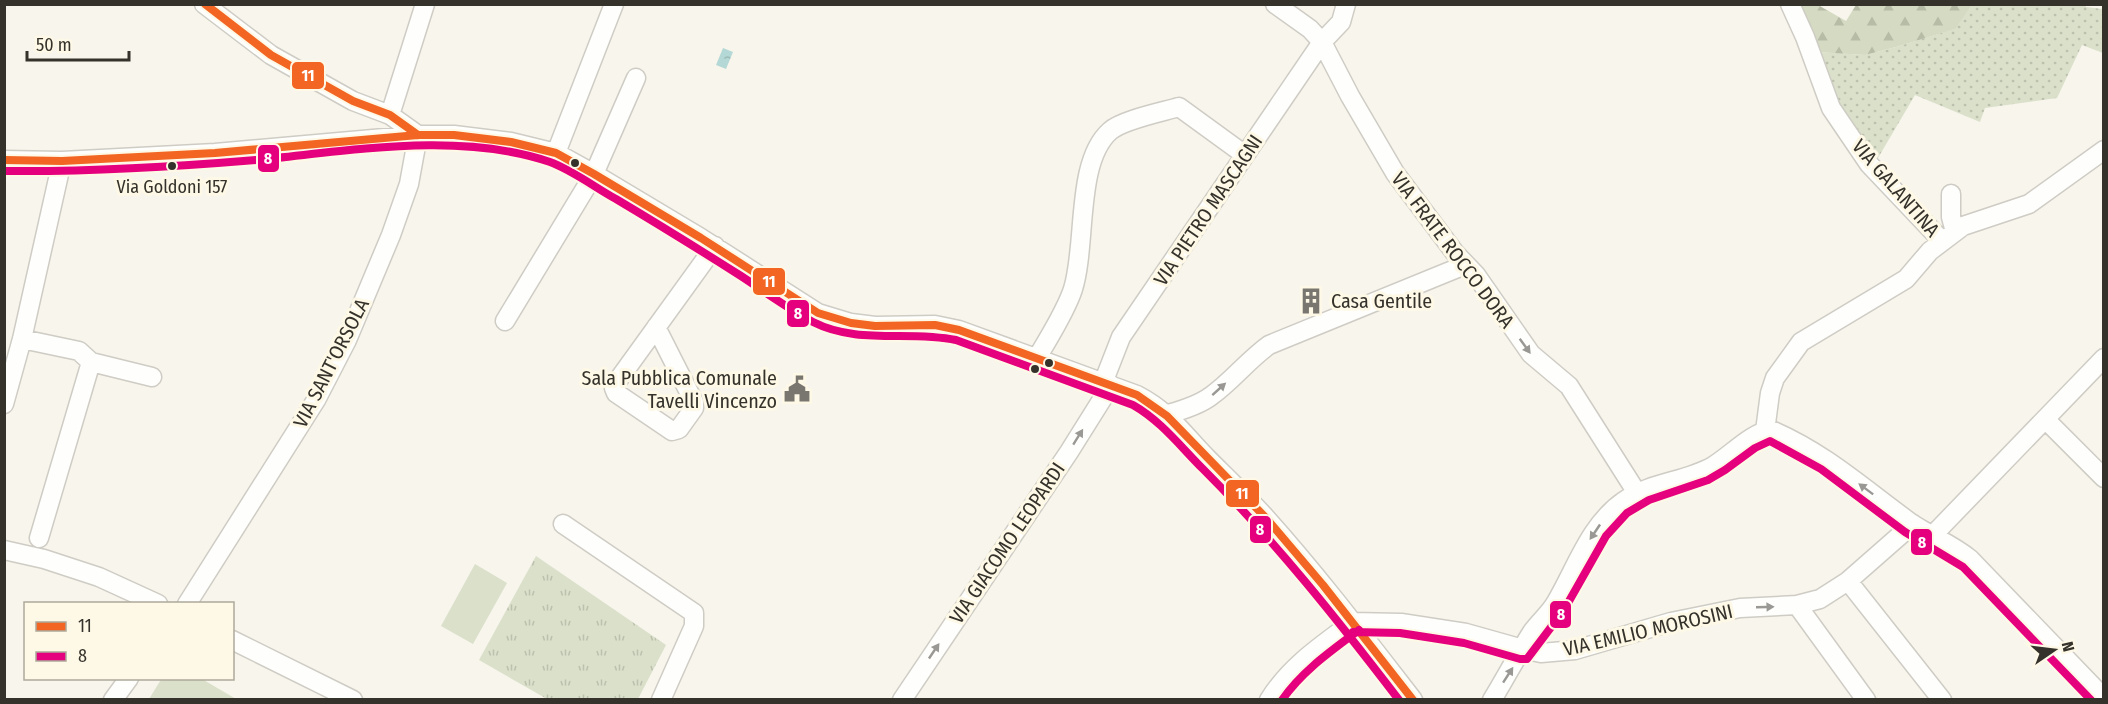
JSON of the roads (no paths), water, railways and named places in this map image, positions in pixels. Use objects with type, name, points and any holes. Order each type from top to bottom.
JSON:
[{"type":"street","points":[[204,4],[271,55],[353,101],[390,114],[418,135]]},
{"type":"street","points":[[390,114],[425,4]]},
{"type":"street","points":[[556,153],[614,4]]},
{"type":"street","name":"VIA FRATE ROCCO DORA","points":[[1275,4],[1310,29],[1322,42],[1350,96],[1395,173],[1465,265],[1476,276],[1531,354],[1569,386],[1638,493]]},
{"type":"street","name":"VIA PIETRO MASCAGNI","points":[[1107,384],[1121,337],[1322,42],[1341,22],[1346,4]]},
{"type":"street","name":"VIA GALANTINA","points":[[1790,4],[1805,37],[1831,108],[1869,164],[1949,237]]},
{"type":"street","points":[[505,321],[594,174],[636,78]]},
{"type":"street","points":[[353,101],[363,113],[366,122],[366,140]]},
{"type":"street","points":[[1037,358],[1073,290],[1082,240],[1087,178],[1094,153],[1110,130],[1139,118],[1179,107],[1245,155]]},
{"type":"street","points":[[4,160],[62,161],[215,153],[418,135],[487,138],[528,145],[556,153],[715,246],[818,313],[835,320],[875,326],[935,326],[959,330],[1145,399],[1168,414],[1187,438],[1265,517],[1353,622],[1413,699]]},
{"type":"street","name":"VIA SANT'ORSOLA","points":[[188,602],[316,400],[347,340],[391,235],[409,184],[418,135]]},
{"type":"street","points":[[1765,431],[1774,378],[1801,342],[1906,279],[1930,251],[1963,226],[2030,204],[2103,150]]},
{"type":"street","points":[[4,404],[22,339],[62,161]]},
{"type":"street","points":[[1949,237],[1951,194]]},
{"type":"street","points":[[656,327],[694,402],[694,408],[679,429],[672,431],[616,393],[614,388],[616,383],[656,327],[715,246]]},
{"type":"street","points":[[1168,414],[1210,397],[1269,345],[1465,265]]},
{"type":"street","points":[[22,339],[79,351],[91,362],[152,377]]},
{"type":"street","points":[[1933,535],[2102,361]]},
{"type":"street","points":[[39,538],[91,362]]},
{"type":"street","name":"VIA GIACOMO LEOPARDI","points":[[902,699],[1069,452],[1107,384]]},
{"type":"street","points":[[2045,418],[2103,478]]},
{"type":"street","points":[[1492,699],[1533,632],[1554,606],[1602,521],[1622,502],[1638,493],[1706,470],[1758,434],[1771,430],[1830,461],[1913,524],[1960,550],[2103,698]]},
{"type":"street","points":[[563,524],[694,613],[694,626],[661,699]]},
{"type":"street","name":"VIA EMILIO MOROSINI","points":[[1353,622],[1401,623],[1467,633],[1523,650],[1541,652],[1575,650],[1671,622],[1740,608],[1797,605],[1821,599],[1848,581],[1913,524]]},
{"type":"street","points":[[4,550],[44,559],[99,577],[156,602]]},
{"type":"street","points":[[1848,581],[1942,699]]},
{"type":"street","points":[[1797,605],[1866,699]]},
{"type":"street","points":[[1269,699],[1296,665],[1353,622]]},
{"type":"street","points":[[234,641],[353,699]]},
{"type":"street","points":[[113,699],[127,680]]},
{"type":"water","points":[[723,48],[733,52],[726,69],[716,65]]},
{"type":"place","name":"Via Goldoni 157","points":[[172,166]]},
{"type":"place","name":"Casa Gentile","points":[[1311,301]]},
{"type":"place","name":"Sala Pubblica Comunale Tavelli Vincenzo","points":[[797,389]]}]
